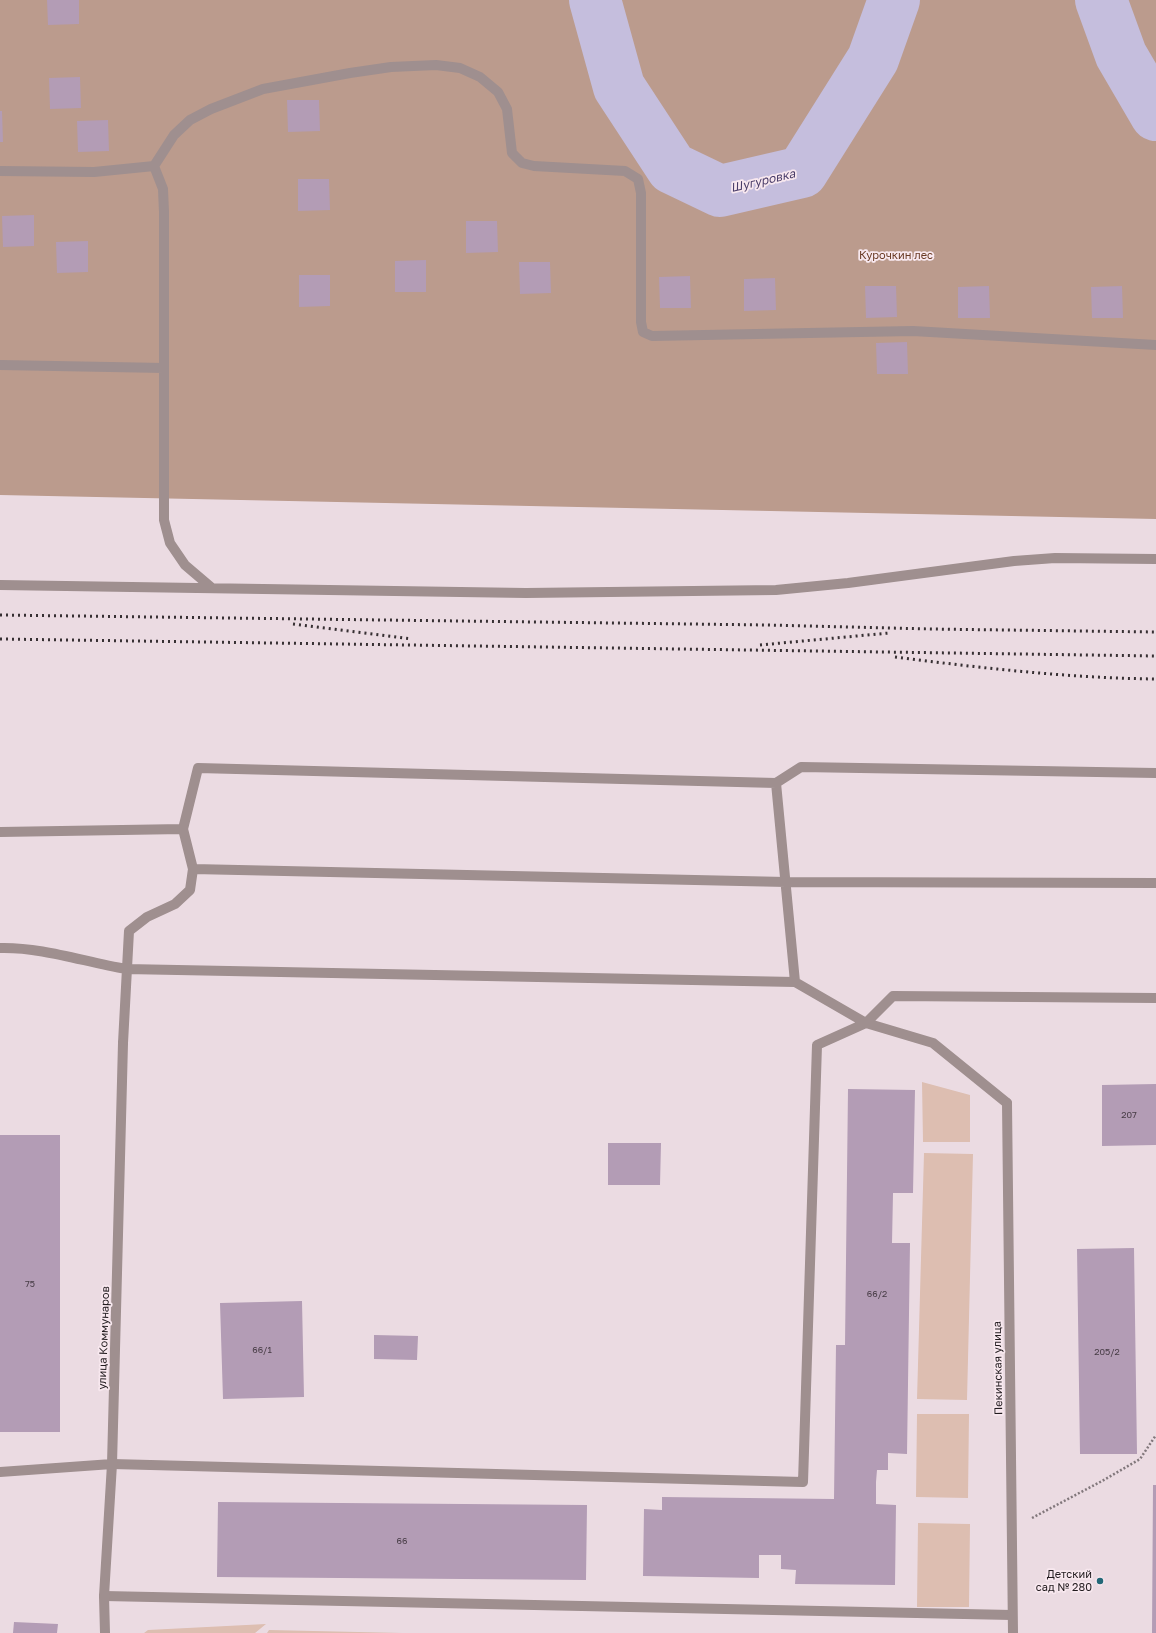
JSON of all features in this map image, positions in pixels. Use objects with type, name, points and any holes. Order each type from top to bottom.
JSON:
[{"type":"street","points":[[154,166],[174,134],[190,120],[210,109],[263,89],[391,67],[436,65],[460,68],[480,77],[498,92],[507,109],[512,153],[522,163],[534,166],[626,171],[638,179],[641,194],[641,322],[643,332],[652,336],[913,331],[1156,345]]},
{"type":"street","points":[[0,170],[94,172],[154,166]]},
{"type":"street","points":[[154,166],[163,189],[164,212],[164,520],[170,543],[185,565],[212,588]]},
{"type":"street","points":[[0,365],[164,368]]},
{"type":"street","points":[[0,585],[526,593],[776,590],[848,583],[1014,561],[1055,558],[1156,559]]},
{"type":"street","points":[[1156,773],[801,767],[776,783],[198,768],[184,829],[193,870],[786,882],[1156,883]]},
{"type":"street","points":[[776,783],[795,982]]},
{"type":"street","points":[[0,832],[184,829]]},
{"type":"street","name":"улица Коммунаров","points":[[105,1633],[104,1596],[112,1464],[123,1043],[129,931],[147,917],[175,904],[190,890],[193,870]]},
{"type":"street","points":[[0,948],[40,950],[97,964],[126,969],[795,982],[866,1023]]},
{"type":"street","points":[[0,1472],[112,1464],[803,1482],[817,1045],[866,1023],[893,996],[1156,998]]},
{"type":"street","name":"Пекинская улица","points":[[866,1023],[933,1043],[1006,1102],[1013,1633]]},
{"type":"street","points":[[104,1596],[1012,1615]]},
{"type":"path","points":[[1012,1529],[1140,1459],[1156,1435]]},
{"type":"shaded area","points":[[922,1082],[970,1095],[970,1142],[923,1142]]},
{"type":"shaded area","points":[[924,1153],[973,1154],[967,1400],[917,1399]]},
{"type":"shaded area","points":[[917,1414],[969,1414],[968,1498],[916,1497]]},
{"type":"shaded area","points":[[918,1523],[970,1524],[969,1607],[917,1607]]},
{"type":"shaded area","points":[[266,1624],[255,1633],[144,1633],[148,1630]]},
{"type":"shaded area","points":[[269,1630],[403,1633],[267,1633]]},
{"type":"green space","name":"Курочкин лес","points":[[0,0],[1156,0],[1156,519],[0,495]]},
{"type":"building","points":[[47,0],[79,0],[79,24],[48,25]]},
{"type":"building","points":[[80,77],[81,108],[50,109],[49,78]]},
{"type":"building","points":[[287,100],[319,100],[320,131],[288,132]]},
{"type":"building","points":[[0,111],[2,111],[3,142],[0,142]]},
{"type":"building","points":[[108,120],[109,151],[78,152],[77,121]]},
{"type":"building","points":[[298,179],[329,179],[330,210],[298,211]]},
{"type":"building","points":[[34,215],[34,246],[3,247],[2,216]]},
{"type":"building","points":[[466,221],[497,221],[498,252],[466,253]]},
{"type":"building","points":[[88,241],[88,272],[57,273],[56,242]]},
{"type":"building","points":[[426,260],[426,292],[395,292],[395,261]]},
{"type":"building","points":[[519,262],[550,262],[551,293],[520,294]]},
{"type":"building","points":[[299,275],[330,275],[330,306],[299,307]]},
{"type":"building","points":[[690,276],[691,308],[660,308],[659,277]]},
{"type":"building","points":[[775,278],[776,310],[744,311],[744,279]]},
{"type":"building","points":[[865,286],[896,286],[897,317],[866,318]]},
{"type":"building","points":[[989,286],[990,318],[958,318],[958,287]]},
{"type":"building","points":[[1122,286],[1123,318],[1092,318],[1091,287]]},
{"type":"building","points":[[907,342],[908,374],[877,374],[876,343]]},
{"type":"building","points":[[1156,1084],[1156,1145],[1102,1146],[1102,1085]]},
{"type":"building","points":[[848,1089],[915,1090],[913,1193],[893,1193],[892,1243],[910,1243],[907,1454],[888,1453],[888,1470],[877,1470],[876,1482],[876,1504],[896,1505],[895,1585],[795,1584],[796,1570],[781,1569],[781,1555],[759,1555],[759,1578],[643,1576],[644,1509],[662,1510],[662,1497],[834,1499],[836,1345],[845,1345]]},
{"type":"building","points":[[0,1135],[60,1135],[60,1432],[0,1432]]},
{"type":"building","points":[[608,1143],[661,1143],[660,1185],[608,1185]]},
{"type":"building","points":[[1134,1248],[1137,1454],[1080,1454],[1077,1249]]},
{"type":"building","points":[[302,1301],[304,1397],[223,1399],[220,1303]]},
{"type":"building","points":[[374,1335],[418,1336],[417,1360],[374,1359]]},
{"type":"building","points":[[1153,1485],[1156,1485],[1156,1633],[1152,1633]]},
{"type":"building","points":[[218,1502],[587,1505],[586,1580],[217,1577]]},
{"type":"building","points":[[14,1622],[58,1624],[57,1633],[13,1633]]},
{"type":"waterway","name":"Шугуровка","points":[[595,0],[619,87],[672,168],[720,191],[802,172],[873,59],[894,0]]},
{"type":"waterway","name":"Шугуровка","points":[[1101,0],[1121,55],[1156,115]]},
{"type":"railway","points":[[0,615],[767,625],[1156,632]]},
{"type":"railway","points":[[293,624],[412,639]]},
{"type":"railway","points":[[760,645],[889,633]]},
{"type":"railway","points":[[0,639],[1156,656]]},
{"type":"railway","points":[[895,657],[993,669],[1090,677],[1156,679]]},
{"type":"place","name":"Детский сад № 280","points":[[1100,1581]]}]
